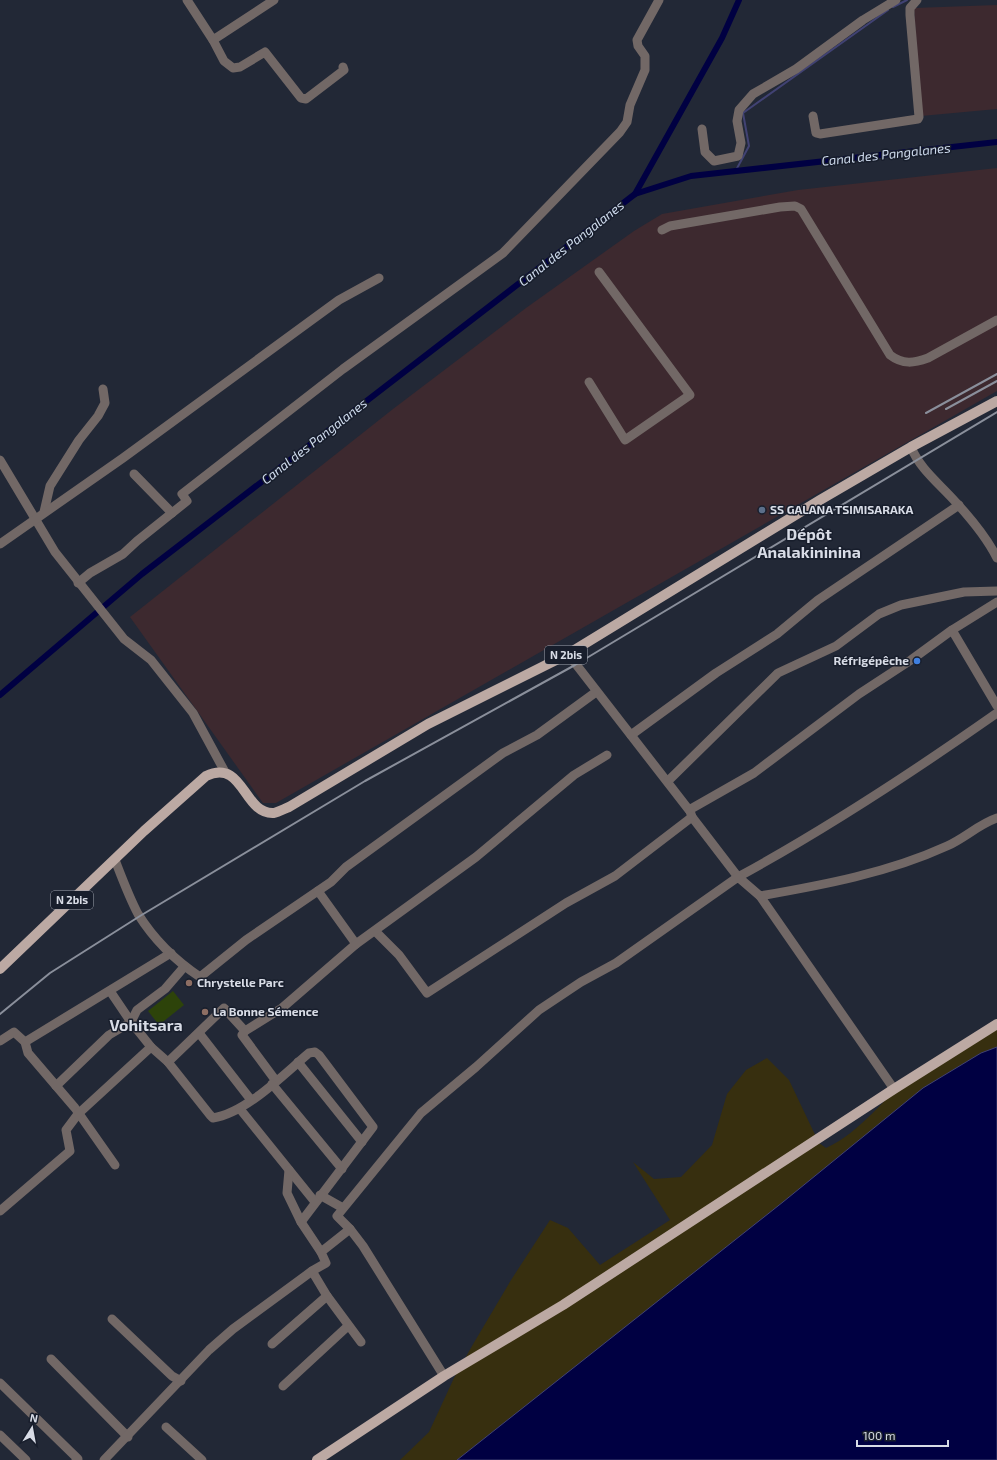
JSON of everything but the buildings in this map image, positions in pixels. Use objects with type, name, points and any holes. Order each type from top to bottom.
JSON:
[{"type":"main road","name":"N 2bis","points":[[0,969],[206,776],[214,772],[225,772],[234,778],[256,806],[264,811],[273,813],[288,808],[428,724],[568,654],[911,447],[997,401]]},
{"type":"main road","points":[[317,1460],[444,1376],[562,1305],[894,1089],[997,1024]]},
{"type":"street","points":[[187,0],[213,40],[224,61],[233,68],[240,67],[265,52],[301,98],[306,100],[344,70],[343,67]]},
{"type":"street","points":[[213,40],[274,0]]},
{"type":"street","points":[[78,583],[90,572],[123,554],[187,501],[182,494],[343,369],[503,253],[620,132],[626,122],[632,100],[645,70],[645,56],[638,46],[637,40],[659,0]]},
{"type":"street","points":[[702,129],[705,152],[714,161],[738,156],[741,143],[737,121],[739,110],[753,94],[796,69],[862,20],[896,0]]},
{"type":"street","points":[[813,116],[816,133],[820,134],[918,119],[910,8],[918,0]]},
{"type":"street","points":[[662,230],[670,226],[780,207],[795,206],[801,209],[890,355],[903,362],[916,362],[928,358],[997,320]]},
{"type":"street","points":[[589,382],[625,440],[690,395],[599,272]]},
{"type":"street","points":[[0,544],[35,518],[123,458],[339,300],[380,278]]},
{"type":"street","points":[[44,512],[50,486],[79,440],[98,416],[105,403],[103,389]]},
{"type":"street","points":[[911,447],[918,462],[959,505],[990,544],[997,558]]},
{"type":"street","points":[[0,460],[55,552],[78,583],[124,639],[151,660],[193,714],[225,772]]},
{"type":"street","points":[[134,474],[172,513]]},
{"type":"street","points":[[631,735],[716,673],[777,634],[818,600],[959,505]]},
{"type":"street","points":[[668,781],[778,673],[836,646],[879,614],[901,605],[964,592],[997,591]]},
{"type":"street","points":[[375,931],[398,955],[427,993],[566,904],[615,876],[691,814],[754,773],[853,699],[952,630],[997,602]]},
{"type":"street","points":[[952,630],[997,706]]},
{"type":"street","points":[[568,654],[596,692],[668,781],[738,877],[760,896],[894,1089]]},
{"type":"street","points":[[115,860],[138,913],[184,967],[200,977],[246,940],[331,882],[346,867],[502,753],[537,734],[596,692]]},
{"type":"street","points":[[444,1376],[367,1253],[350,1228],[337,1216],[421,1113],[476,1067],[539,1010],[581,982],[616,963],[738,877],[800,843],[950,746],[997,713]]},
{"type":"street","points":[[342,1169],[274,1082],[242,1035],[245,1031],[282,1008],[356,944],[476,856],[574,775],[607,755]]},
{"type":"street","points":[[760,896],[817,886],[879,871],[948,846],[972,833],[984,823],[997,818]]},
{"type":"street","points":[[318,891],[356,944]]},
{"type":"street","points":[[24,1042],[171,953]]},
{"type":"street","points":[[56,1086],[109,1035],[131,1022],[137,1010],[165,989],[184,967]]},
{"type":"street","points":[[110,991],[131,1022],[151,1047],[168,1062],[213,1118],[240,1109],[310,1052],[315,1052],[319,1055],[373,1127],[342,1169],[317,1198],[301,1222]]},
{"type":"street","points":[[168,1062],[224,1008],[245,1031]]},
{"type":"street","points":[[0,1041],[14,1032],[24,1042],[28,1053],[75,1108],[115,1165]]},
{"type":"street","points":[[198,1032],[251,1100]]},
{"type":"street","points":[[0,1211],[70,1152],[66,1130],[78,1114],[151,1047]]},
{"type":"street","points":[[298,1062],[362,1142]]},
{"type":"street","points":[[240,1109],[289,1170],[317,1198],[343,1208]]},
{"type":"street","points":[[104,1460],[128,1437],[209,1350],[233,1329],[312,1270],[326,1263],[321,1252],[301,1222],[287,1193],[289,1170]]},
{"type":"street","points":[[321,1252],[350,1228]]},
{"type":"street","points":[[312,1270],[327,1296],[361,1342]]},
{"type":"street","points":[[272,1344],[327,1296]]},
{"type":"street","points":[[112,1319],[172,1376],[181,1381]]},
{"type":"street","points":[[283,1386],[348,1326]]},
{"type":"street","points":[[51,1359],[128,1437]]},
{"type":"street","points":[[0,1383],[78,1459],[76,1460]]},
{"type":"street","points":[[166,1428],[202,1460]]},
{"type":"street","points":[[0,1435],[26,1460]]},
{"type":"shaded area","points":[[997,5],[997,109],[921,116],[914,8]]},
{"type":"shaded area","points":[[997,168],[997,391],[276,803],[263,803],[130,617],[393,409],[526,308],[634,231],[662,214],[798,190]]},
{"type":"shaded area","points":[[997,1047],[997,1460],[457,1460],[783,1202],[923,1088],[981,1053]]},
{"type":"green space","points":[[173,991],[184,1005],[159,1025],[148,1011]]},
{"type":"sand","points":[[997,1019],[997,1047],[981,1053],[923,1088],[783,1202],[457,1460],[400,1460],[429,1432],[454,1378],[472,1346],[511,1280],[550,1220],[568,1228],[600,1265],[670,1220],[633,1162],[654,1179],[681,1177],[712,1145],[727,1094],[746,1070],[767,1058],[789,1080],[819,1143],[826,1148],[839,1141],[862,1124],[903,1082],[924,1065]]},
{"type":"waterway","name":"Canal des Pangalanes","points":[[635,194],[722,38],[739,0]]},
{"type":"waterway","points":[[893,7],[907,0]]},
{"type":"waterway","points":[[735,172],[749,146],[743,113],[888,10]]},
{"type":"waterway","name":"Canal des Pangalanes","points":[[0,695],[142,574],[635,194],[691,176],[997,142]]},
{"type":"railway","points":[[926,413],[997,374]]},
{"type":"railway","points":[[946,409],[997,381]]},
{"type":"railway","points":[[0,1014],[50,973],[140,916],[365,781],[575,665],[997,412]]},
{"type":"place","name":"SS GALANA TSIMISARAKA","points":[[762,510]]},
{"type":"place","name":"Réfrigépêche","points":[[917,661]]},
{"type":"place","name":"Chrystelle Parc","points":[[189,983]]},
{"type":"place","name":"La Bonne Sémence","points":[[205,1012]]},
{"type":"district","name":"Dépôt Analakininina","points":[[809,543]]},
{"type":"district","name":"Vohitsara","points":[[146,1025]]}]
